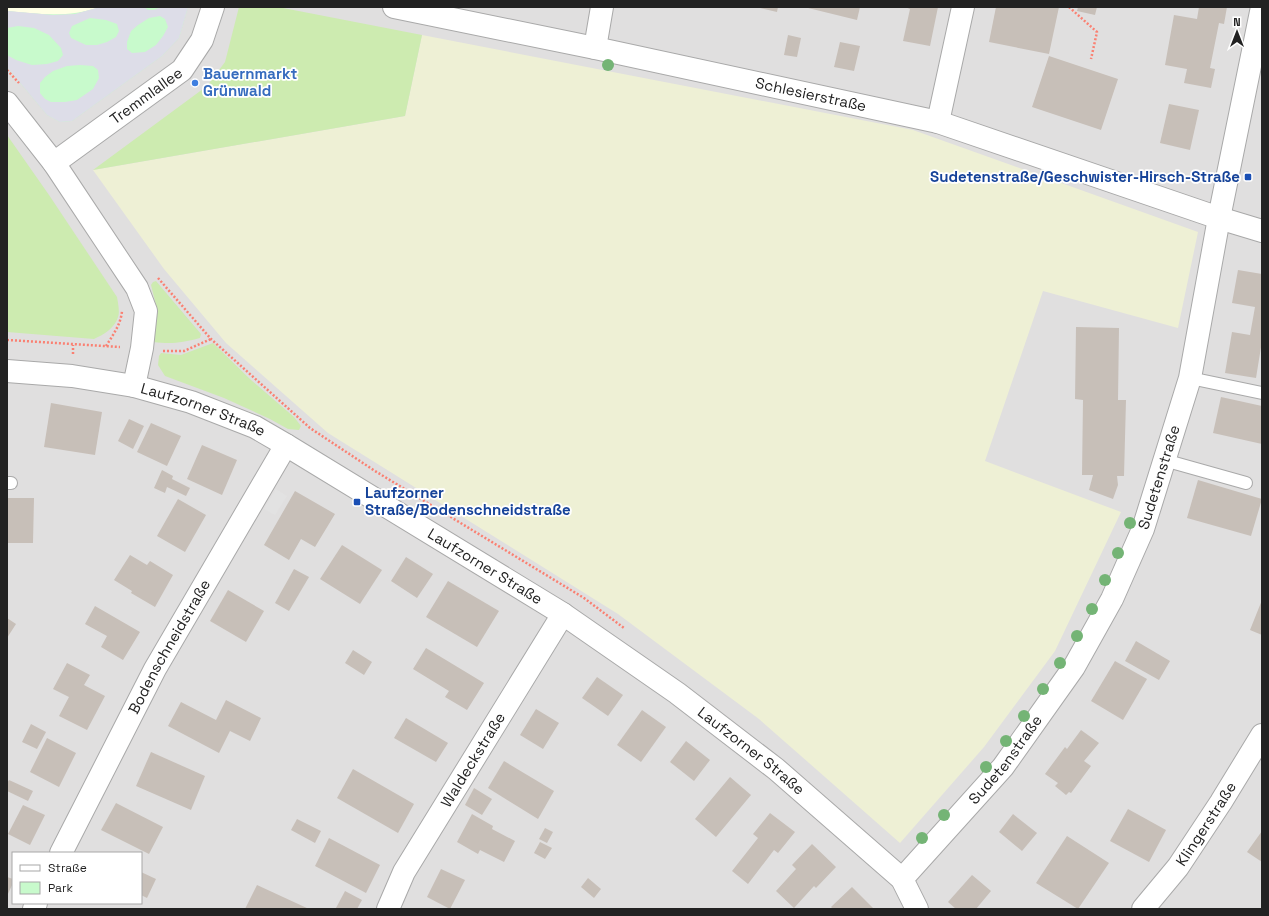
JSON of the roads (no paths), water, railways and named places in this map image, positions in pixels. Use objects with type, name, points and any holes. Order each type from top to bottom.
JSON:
[{"type":"street","name":"Tremmlallee","points":[[54,163],[182,70],[202,40],[213,7]]},
{"type":"street","name":"Schlesierstraße","points":[[394,7],[595,48],[938,122],[1219,218],[1262,231]]},
{"type":"street","points":[[595,48],[602,7]]},
{"type":"street","points":[[938,122],[963,7]]},
{"type":"street","name":"Sudetenstraße","points":[[902,879],[1002,767],[1074,667],[1112,599],[1143,529],[1190,378],[1219,218],[1262,7]]},
{"type":"street","name":"Laufzorner Straße","points":[[7,104],[54,163],[137,288],[146,311],[142,348],[134,386],[198,405],[255,427],[563,614],[677,693],[776,769],[902,879],[917,909]]},
{"type":"street","points":[[7,371],[72,376],[134,386]]},
{"type":"street","name":"Bodenschneidstraße","points":[[62,852],[155,669],[286,445]]},
{"type":"street","name":"Waldeckstraße","points":[[388,909],[404,872],[563,614]]},
{"type":"street","name":"Klingerstraße","points":[[1144,909],[1178,867],[1221,802],[1262,735]]},
{"type":"lane","points":[[1190,378],[1262,393]]},
{"type":"lane","points":[[1164,460],[1246,483]]},
{"type":"place","name":"Bauernmarkt Grünwald","points":[[195,83]]},
{"type":"place","name":"Sudetenstraße/Geschwister-Hirsch-Straße","points":[[1248,177]]},
{"type":"place","name":"Laufzorner Straße/Bodenschneidstraße","points":[[357,502]]}]
